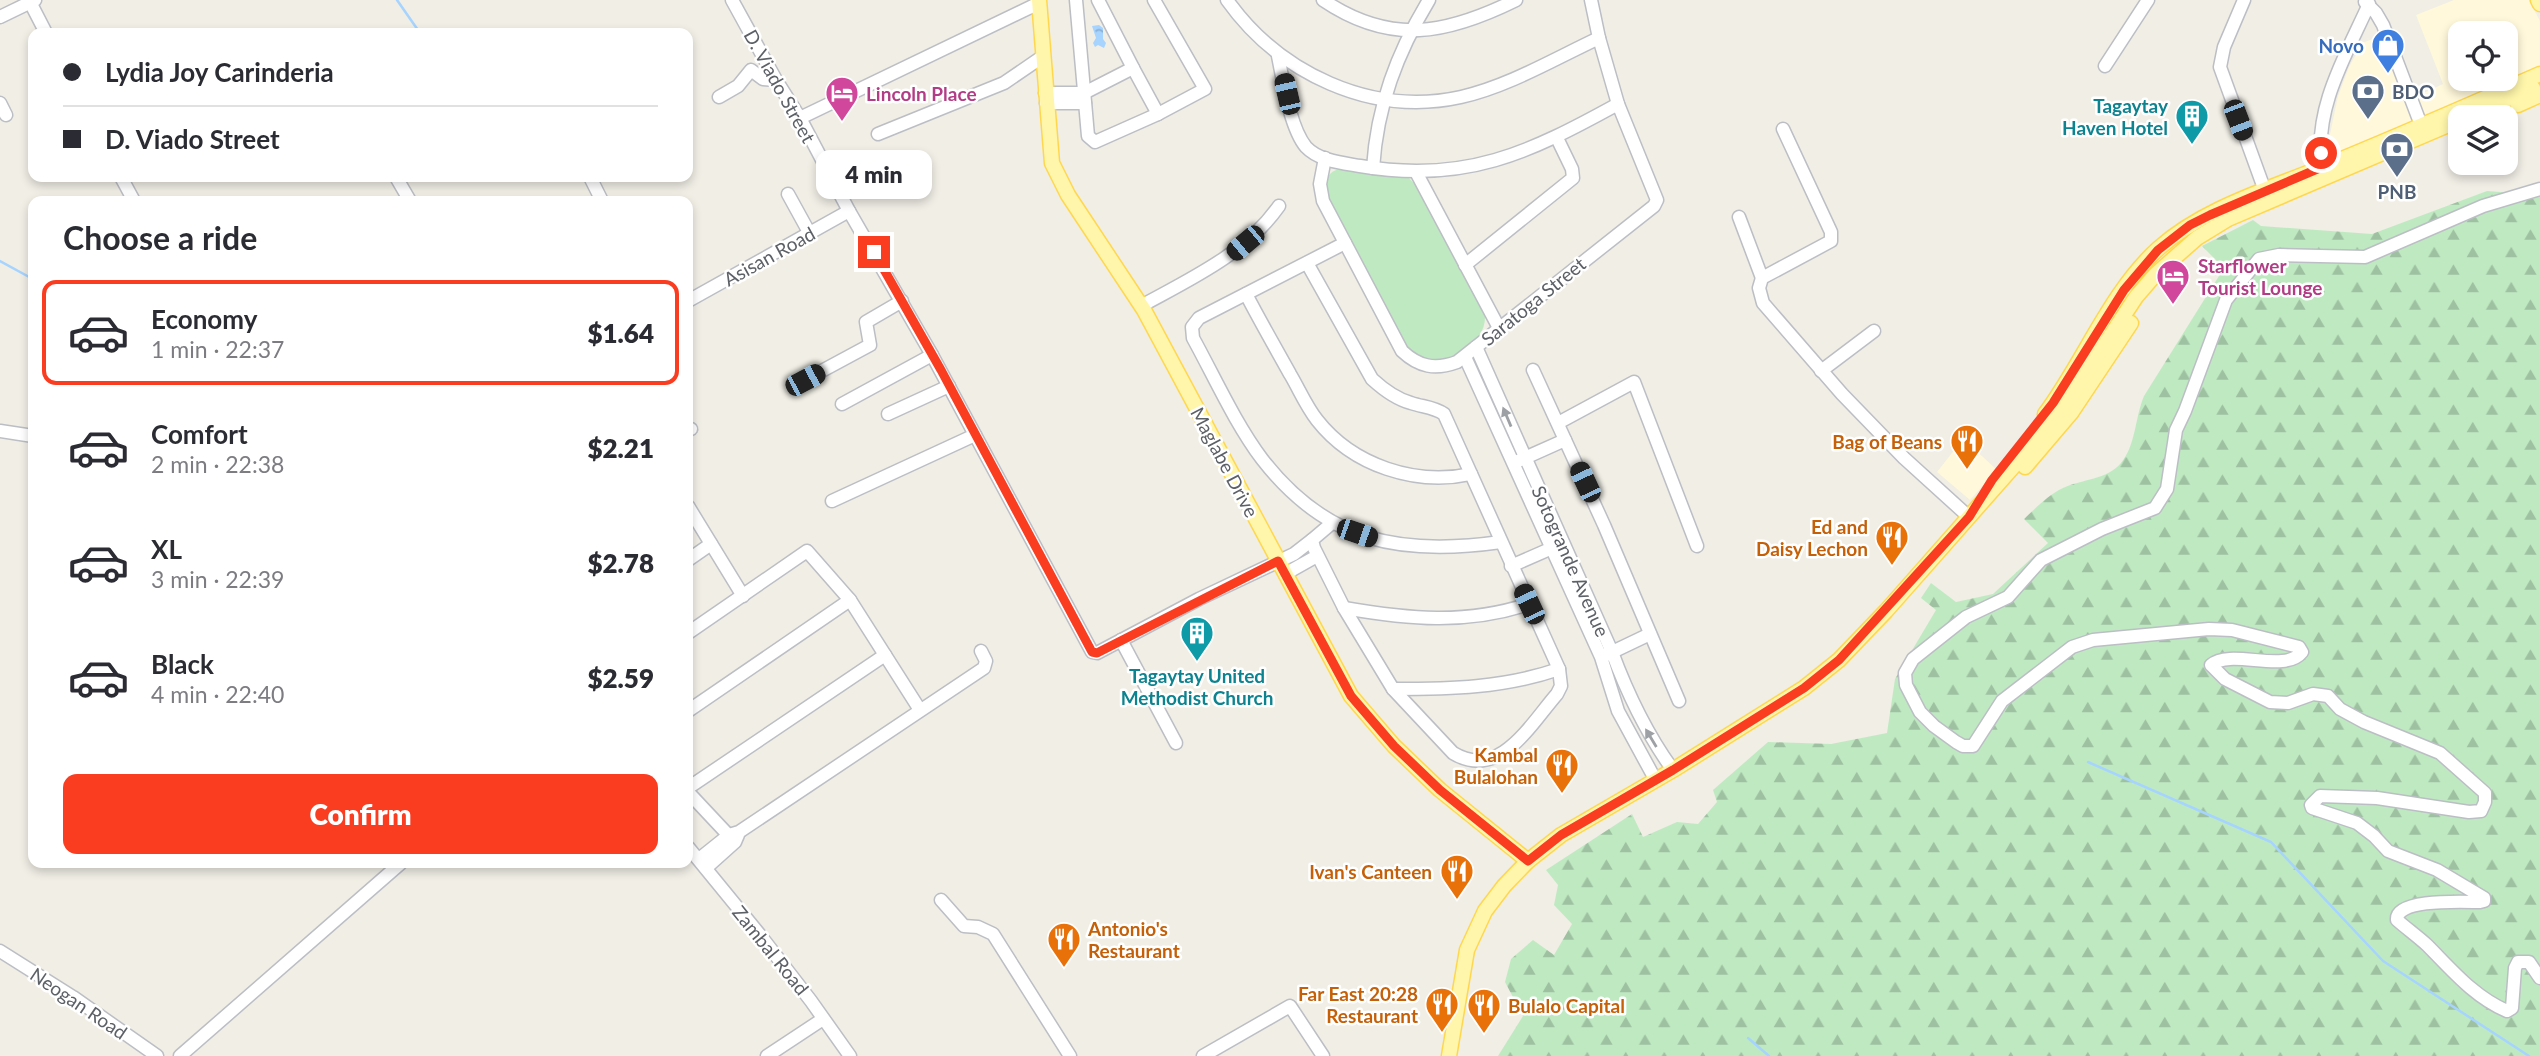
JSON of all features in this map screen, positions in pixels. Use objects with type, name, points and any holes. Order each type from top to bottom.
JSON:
[{"type":"main road","name":"Maglabe Drive","points":[[1039,2],[1052,163],[1068,195],[1142,306],[1351,696],[1394,746],[1440,790],[1528,861]]},
{"type":"main road","points":[[1969,517],[1992,480],[2053,403],[2141,268],[2158,250],[2190,225],[2540,74]]},
{"type":"main road","points":[[2494,105],[2540,84]]},
{"type":"main road","points":[[2518,105],[2540,95]]},
{"type":"main road","points":[[1449,1056],[1467,950],[1485,911],[1504,886],[1528,861],[1561,835],[1673,770],[1804,688],[1839,660],[1969,517],[2066,403],[2136,297],[2155,275],[2180,252],[2228,219],[2448,125]]},
{"type":"main road","points":[[1969,517],[2003,489],[2037,454],[2087,391],[2155,287],[2170,269],[2200,244],[2237,224],[2448,135]]},
{"type":"street","name":"D. Viado Street","points":[[732,0],[932,355],[1092,652],[1097,653],[1294,554],[1332,523]]},
{"type":"street","points":[[1076,0],[1088,136],[1095,142],[1158,114],[1205,89],[1154,0]]},
{"type":"street","points":[[1098,0],[1158,114]]},
{"type":"street","points":[[1227,0],[1241,19],[1278,56],[1329,83],[1382,100],[1439,101],[1486,90],[1599,38]]},
{"type":"street","points":[[1323,0],[1364,21],[1393,30],[1411,32],[1468,22],[1516,0]]},
{"type":"street","points":[[1373,168],[1382,100],[1411,32],[1429,0]]},
{"type":"street","name":"Saratoga Street","points":[[1325,158],[1320,193],[1402,351],[1420,364],[1433,367],[1447,366],[1465,357],[1654,206],[1657,200],[1618,104],[1591,0]]},
{"type":"street","points":[[2105,66],[2148,0]]},
{"type":"street","points":[[2244,0],[2224,47],[2220,67],[2264,191]]},
{"type":"street","points":[[0,17],[31,1],[44,28]]},
{"type":"street","points":[[800,118],[1039,2]]},
{"type":"street","points":[[2365,2],[2383,25],[2421,125]]},
{"type":"street","points":[[2322,167],[2320,145],[2323,116],[2365,2]]},
{"type":"street","points":[[1278,56],[1296,128],[1308,149],[1325,158],[1373,168],[1416,172],[1446,171],[1480,165],[1557,138],[1618,104]]},
{"type":"street","points":[[878,134],[1004,83],[1042,57]]},
{"type":"street","points":[[1046,98],[1085,98],[1133,68]]},
{"type":"street","points":[[719,97],[738,86],[751,70],[763,79],[776,80]]},
{"type":"street","points":[[0,103],[6,115]]},
{"type":"street","points":[[1762,278],[1831,241],[1828,225],[1783,129]]},
{"type":"street","points":[[1465,265],[1573,178],[1572,169],[1557,138]]},
{"type":"street","points":[[1416,172],[1499,328]]},
{"type":"street","points":[[2540,188],[2483,206],[2365,257],[2279,255],[2259,259],[2226,300],[2176,430],[2167,489],[2155,509],[2102,529],[2041,560],[2008,597],[1966,617],[1927,646],[1913,659],[1905,673],[1906,685],[1920,712],[1956,742],[1963,746],[1973,746],[2003,701],[2072,647],[2093,640],[2209,629],[2232,630],[2299,647],[2302,652],[2295,658],[2275,661],[2226,659],[2210,664],[2225,678],[2270,702],[2288,703],[2313,694],[2328,696],[2340,709],[2364,722],[2440,753],[2477,784],[2485,793],[2485,803],[2481,811],[2469,812],[2377,798],[2320,796],[2311,804],[2312,808],[2357,823],[2388,850],[2437,870],[2484,898],[2484,901],[2480,902],[2440,902],[2409,906],[2398,911],[2396,915],[2396,920],[2426,944],[2472,989],[2495,1006],[2507,1011],[2512,1008],[2515,968],[2518,962],[2529,962],[2540,978]]},
{"type":"street","points":[[788,194],[810,234]]},
{"type":"street","points":[[1142,306],[1226,259],[1264,227],[1279,206]]},
{"type":"street","name":"Asisan Road","points":[[693,298],[849,211]]},
{"type":"street","points":[[1739,217],[1762,278],[1759,288],[1763,303],[1821,371],[1904,458],[1969,517]]},
{"type":"street","points":[[1345,243],[1194,321],[1193,338],[1262,458],[1294,492],[1332,523],[1378,541],[1401,546],[1451,548],[1500,542]]},
{"type":"street","points":[[1307,263],[1372,379],[1382,389],[1403,400],[1443,405],[1500,542],[1559,669],[1561,686],[1557,694],[1512,746],[1489,761],[1463,760],[1452,754],[1393,689],[1344,608],[1317,556],[1312,540]]},
{"type":"street","points":[[1246,294],[1305,402],[1331,435],[1351,451],[1401,474],[1448,478],[1471,474]]},
{"type":"street","points":[[805,380],[870,345],[866,322],[902,301]]},
{"type":"street","points":[[1821,371],[1874,331]]},
{"type":"street","name":"Sotogrande Avenue","points":[[1476,347],[1519,461]]},
{"type":"street","points":[[842,404],[932,355]]},
{"type":"street","name":"Sotogrande Avenue","points":[[1465,357],[1519,461],[1606,654],[1651,740],[1673,770]]},
{"type":"street","points":[[1534,370],[1679,701]]},
{"type":"street","points":[[1558,423],[1634,382],[1698,545]]},
{"type":"street","points":[[888,414],[949,386]]},
{"type":"street","points":[[0,431],[28,435]]},
{"type":"street","points":[[832,500],[975,435]]},
{"type":"street","points":[[1519,461],[1565,440]]},
{"type":"street","points":[[693,514],[743,596]]},
{"type":"street","points":[[693,557],[711,544]]},
{"type":"street","points":[[1511,566],[1557,546]]},
{"type":"street","points":[[693,630],[807,551],[850,600],[920,710]]},
{"type":"street","points":[[1285,574],[1317,556]]},
{"type":"street","points":[[693,708],[850,600]]},
{"type":"street","points":[[1344,608],[1439,620],[1486,616],[1529,604]]},
{"type":"street","points":[[1606,654],[1650,635]]},
{"type":"street","points":[[1121,640],[1176,743]]},
{"type":"street","points":[[702,864],[734,836],[984,668],[986,661],[981,651]]},
{"type":"street","name":"Sotogrande Avenue","points":[[1606,654],[1614,700],[1655,779]]},
{"type":"street","points":[[693,787],[885,656]]},
{"type":"street","points":[[1393,689],[1495,686],[1559,669]]},
{"type":"street","points":[[1614,700],[1628,694]]},
{"type":"street","points":[[1624,722],[1637,715]]},
{"type":"street","points":[[693,795],[734,836]]},
{"type":"street","name":"Zambal Road","points":[[693,854],[823,1018],[849,1056]]},
{"type":"street","points":[[180,1056],[395,868]]},
{"type":"street","points":[[941,901],[964,926],[978,927],[992,934],[1070,1056]]},
{"type":"street","name":"Neogan Road","points":[[0,951],[74,997],[158,1056]]},
{"type":"street","points":[[1203,1056],[1290,1006],[1323,1056]]},
{"type":"street","points":[[767,1056],[823,1018]]},
{"type":"shaded area","points":[[2454,0],[2529,0],[2540,21],[2540,71],[2518,80],[2518,21],[2448,21],[2448,91],[2493,91],[2460,105],[2448,105],[2448,110],[2327,161],[2338,96],[2362,43],[2386,34],[2412,98],[2443,84],[2416,15]]},
{"type":"shaded area","name":"Bag of Beans","points":[[1967,442],[1997,470],[1970,500],[1937,472],[1955,449]]},
{"type":"green space","points":[[1345,168],[1408,177],[1419,189],[1485,313],[1480,334],[1457,354],[1441,360],[1425,359],[1403,342],[1328,197],[1328,177],[1334,171]]},
{"type":"green space","points":[[2487,191],[2540,195],[2540,1056],[1498,1056],[1523,1016],[1505,982],[1511,959],[1533,940],[1554,955],[1572,924],[1554,905],[1558,885],[1546,870],[1632,814],[1643,837],[1677,822],[1698,824],[1717,802],[1713,790],[1768,742],[1831,744],[1887,733],[1895,679],[1936,610],[1921,598],[1931,583],[1956,602],[1993,594],[2048,543],[2024,519],[2058,491],[2109,473],[2126,456],[2144,396],[2224,268],[2202,246],[2253,220],[2261,226],[2372,234]]},
{"type":"water","points":[[1099,25],[1103,28],[1103,39],[1106,43],[1104,48],[1098,45],[1095,47],[1093,43],[1096,38],[1092,26]]},
{"type":"waterway","points":[[397,0],[417,28]]},
{"type":"waterway","points":[[0,261],[28,276]]},
{"type":"waterway","points":[[2088,762],[2271,842],[2383,961],[2529,1056]]},
{"type":"waterway","points":[[1748,1038],[1769,1056]]},
{"type":"place","name":"Novo","points":[[2388,75]]},
{"type":"place","name":"BDO","points":[[2368,121]]},
{"type":"place","name":"Lincoln Place","points":[[842,123]]},
{"type":"place","name":"Tagaytay Haven Hotel","points":[[2192,146]]},
{"type":"place","name":"PNB","points":[[2397,179]]},
{"type":"place","name":"Starflower Tourist Lounge","points":[[2173,306]]},
{"type":"place","name":"Bag of Beans","points":[[1967,471]]},
{"type":"place","name":"Ed and Daisy Lechon","points":[[1892,567]]},
{"type":"place","name":"Tagaytay United Methodist Church","points":[[1197,663]]},
{"type":"place","name":"Kambal Bulalohan","points":[[1562,795]]},
{"type":"place","name":"Ivan's Canteen","points":[[1457,901]]},
{"type":"place","name":"Antonio's Restaurant","points":[[1064,969]]},
{"type":"place","name":"Far East 20:28 Restaurant","points":[[1442,1034]]},
{"type":"place","name":"Bulalo Capital","points":[[1484,1035]]},
{"type":"route","points":[[874,252],[941,370],[1092,652],[1095,654],[1278,561],[1351,696],[1394,746],[1440,790],[1528,861],[1561,835],[1673,770],[1804,688],[1839,660],[1861,639],[1969,517],[1992,480],[2053,403],[2124,290],[2158,250],[2190,225],[2322,167],[2321,153]]}]
